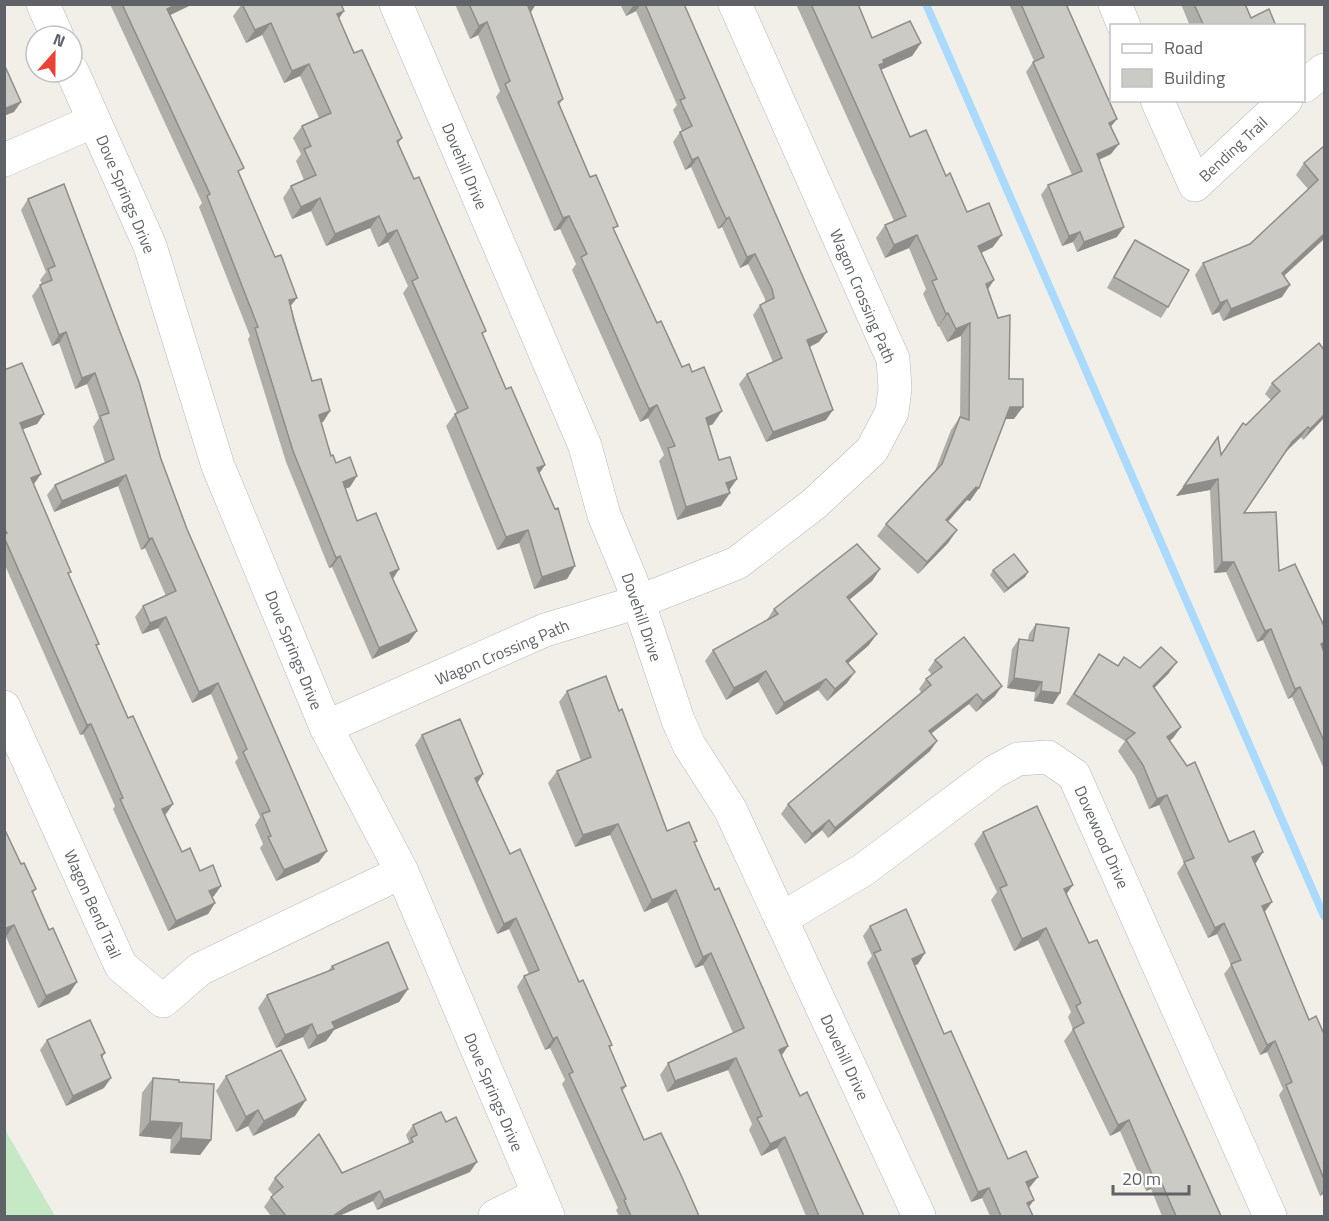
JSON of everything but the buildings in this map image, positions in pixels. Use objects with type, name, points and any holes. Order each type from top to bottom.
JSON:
[{"type":"street","points":[[43,4],[52,24]]},
{"type":"street","name":"Dovehill Drive","points":[[396,4],[585,446],[604,515],[638,602],[678,720],[689,745],[730,809],[919,1216]]},
{"type":"street","name":"Wagon Crossing Path","points":[[326,727],[545,630],[638,602],[737,563],[814,504],[872,450],[892,412],[895,388],[893,359],[735,4]]},
{"type":"street","points":[[1115,4],[1123,24]]},
{"type":"street","points":[[1305,85],[1324,70]]},
{"type":"street","name":"Dove Springs Drive","points":[[78,84],[150,246],[218,466],[326,727],[402,872],[543,1206]]},
{"type":"street","name":"Bending Trail","points":[[1159,102],[1195,185],[1284,102]]},
{"type":"street","points":[[4,160],[94,121]]},
{"type":"street","name":"Wagon Bend Trail","points":[[4,707],[121,966],[163,1001],[200,969],[402,872]]},
{"type":"street","name":"Dovewood Drive","points":[[781,918],[863,870],[994,772],[1018,759],[1048,757],[1074,775],[1270,1216]]},
{"type":"street","points":[[495,1216],[543,1206]]},
{"type":"green space","points":[[4,1126],[8,1135],[55,1216],[5,1216]]},
{"type":"waterway","points":[[926,4],[1324,916]]}]
